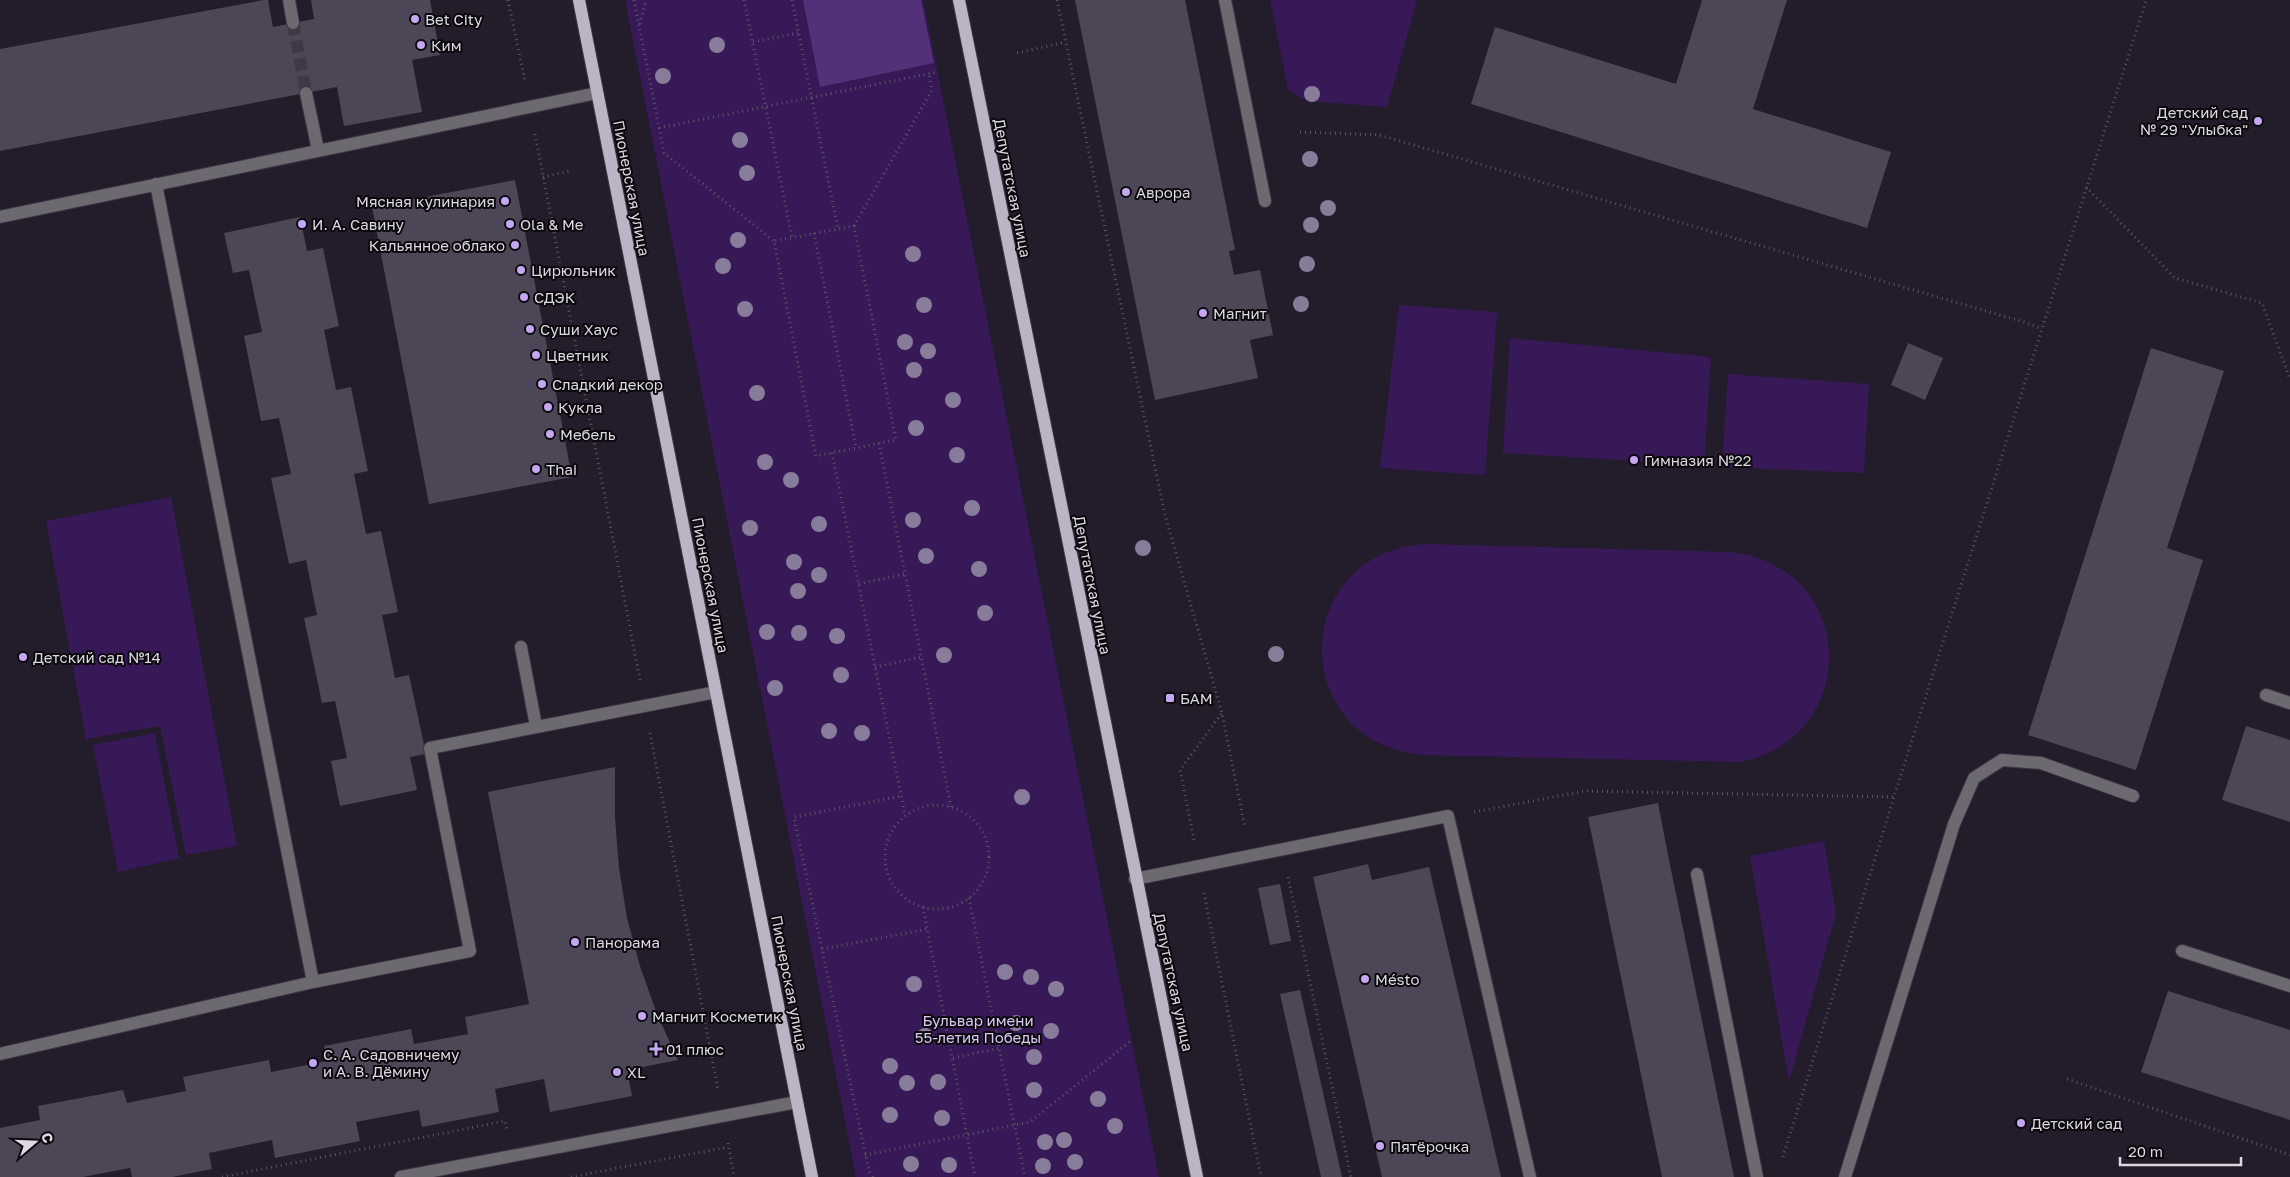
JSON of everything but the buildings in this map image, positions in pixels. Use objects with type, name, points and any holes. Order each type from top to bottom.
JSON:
[{"type":"main road","name":"Пионерская улица","points":[[578,0],[812,1177]]},
{"type":"main road","name":"Депутатская улица","points":[[959,0],[1196,1177]]},
{"type":"lane","points":[[288,0],[293,23]]},
{"type":"lane","points":[[1225,0],[1265,201]]},
{"type":"lane","points":[[306,93],[318,150]]},
{"type":"lane","points":[[0,217],[597,93]]},
{"type":"lane","points":[[156,184],[313,982]]},
{"type":"lane","points":[[521,647],[536,726]]},
{"type":"lane","points":[[0,1054],[313,982],[470,951],[430,748],[716,692]]},
{"type":"lane","points":[[2266,695],[2290,703]]},
{"type":"lane","points":[[1846,1177],[1954,824],[1974,778],[2002,760],[2041,763],[2133,796]]},
{"type":"lane","points":[[1135,879],[1448,816],[1530,1177]]},
{"type":"lane","points":[[1697,874],[1757,1177]]},
{"type":"lane","points":[[2182,951],[2290,986]]},
{"type":"lane","points":[[408,1176],[798,1102]]},
{"type":"path","points":[[508,0],[645,705],[734,1177]]},
{"type":"path","points":[[634,0],[664,153],[774,241],[816,456],[896,440],[854,226],[932,90],[929,74]]},
{"type":"path","points":[[639,26],[646,0]]},
{"type":"path","points":[[744,0],[792,237]]},
{"type":"path","points":[[792,0],[838,228]]},
{"type":"path","points":[[1058,0],[1165,515],[1222,713],[1250,855],[1288,875],[1351,1177]]},
{"type":"path","points":[[1782,1158],[1894,796],[2146,0]]},
{"type":"path","points":[[753,42],[798,33]]},
{"type":"path","points":[[1017,53],[1066,42]]},
{"type":"path","points":[[659,128],[937,72]]},
{"type":"path","points":[[1300,132],[1379,135],[2024,322],[2042,329]]},
{"type":"path","points":[[543,177],[570,172]]},
{"type":"path","points":[[2086,187],[2175,278],[2262,303],[2290,379]]},
{"type":"path","points":[[774,241],[854,226]]},
{"type":"path","points":[[814,233],[856,448]]},
{"type":"path","points":[[879,443],[951,807]]},
{"type":"path","points":[[832,453],[905,815]]},
{"type":"path","points":[[859,584],[905,574]]},
{"type":"path","points":[[876,667],[921,656]]},
{"type":"path","points":[[1222,713],[1180,770],[1261,1177]]},
{"type":"path","points":[[1448,816],[1585,791],[1894,796]]},
{"type":"path","points":[[873,1177],[869,1171],[865,1155],[794,817],[901,796]]},
{"type":"path","points":[[928,804],[961,810],[974,820],[984,834],[989,851],[988,868],[982,884],[969,898],[954,906],[937,910],[923,907],[904,898],[892,885],[885,868],[884,851],[889,835],[898,820],[905,815],[928,804]]},
{"type":"path","points":[[969,898],[1025,1177]]},
{"type":"path","points":[[923,907],[976,1177]]},
{"type":"path","points":[[822,948],[928,929]]},
{"type":"path","points":[[865,1155],[1030,1122],[1132,1040]]},
{"type":"path","points":[[953,1058],[1000,1048]]},
{"type":"path","points":[[2067,1079],[2290,1155]]},
{"type":"path","points":[[222,1177],[505,1121],[512,1156]]},
{"type":"path","points":[[571,1177],[728,1147]]},
{"type":"green space","name":"Бульвар имени 55-летия Победы","points":[[625,0],[923,0],[1159,1177],[856,1177]]},
{"type":"green space","points":[[1270,0],[1417,0],[1387,107],[1307,101],[1288,90]]},
{"type":"green space","points":[[1399,305],[1497,312],[1485,475],[1380,468]]},
{"type":"green space","points":[[1510,338],[1711,357],[1704,465],[1503,453]]},
{"type":"green space","points":[[1728,374],[1869,384],[1864,473],[1722,467]]},
{"type":"green space","points":[[171,497],[237,846],[186,855],[160,726],[86,739],[46,521]]},
{"type":"green space","points":[[1426,544],[1730,552],[1772,564],[1802,586],[1821,617],[1829,651],[1825,687],[1809,719],[1782,745],[1742,762],[1421,755],[1377,742],[1346,717],[1327,684],[1322,647],[1329,610],[1349,578],[1381,555]]},
{"type":"green space","points":[[155,733],[179,858],[118,872],[93,745]]},
{"type":"green space","points":[[1824,841],[1836,913],[1789,1082],[1750,856]]},
{"type":"shaded area","points":[[803,0],[921,0],[934,63],[820,87]]},
{"type":"tunnel","points":[[293,23],[306,93]]},
{"type":"place","name":"Bet City","points":[[415,19]]},
{"type":"place","name":"Ким","points":[[421,45]]},
{"type":"place","name":"Детский сад № 29 \"Улыбка\"","points":[[2258,121]]},
{"type":"place","name":"Аврора","points":[[1126,192]]},
{"type":"place","name":"Мясная кулинария","points":[[505,201]]},
{"type":"place","name":"И. А. Савину","points":[[302,224]]},
{"type":"place","name":"Ola & Me","points":[[510,224]]},
{"type":"place","name":"Кальянное облако","points":[[515,245]]},
{"type":"place","name":"Цирюльник","points":[[521,270]]},
{"type":"place","name":"СДЭК","points":[[524,297]]},
{"type":"place","name":"Магнит","points":[[1203,313]]},
{"type":"place","name":"Суши Хаус","points":[[530,329]]},
{"type":"place","name":"Цветник","points":[[536,355]]},
{"type":"place","name":"Сладкий декор","points":[[542,384]]},
{"type":"place","name":"Кукла","points":[[548,407]]},
{"type":"place","name":"Мебель","points":[[550,434]]},
{"type":"place","name":"Гимназия №22","points":[[1634,460]]},
{"type":"place","name":"Thai","points":[[536,469]]},
{"type":"place","name":"Детский сад №14","points":[[23,657]]},
{"type":"place","name":"БАМ","points":[[1170,698]]},
{"type":"place","name":"Панорама","points":[[575,942]]},
{"type":"place","name":"Mésto","points":[[1365,979]]},
{"type":"place","name":"Магнит Косметик","points":[[642,1016]]},
{"type":"place","name":"01 плюс","points":[[656,1049]]},
{"type":"place","name":"С. А. Садовничему и А. В. Дёмину","points":[[313,1063]]},
{"type":"place","name":"XL","points":[[617,1072]]},
{"type":"place","name":"Детский сад","points":[[2021,1123]]},
{"type":"place","name":"Пятёрочка","points":[[1380,1146]]}]
